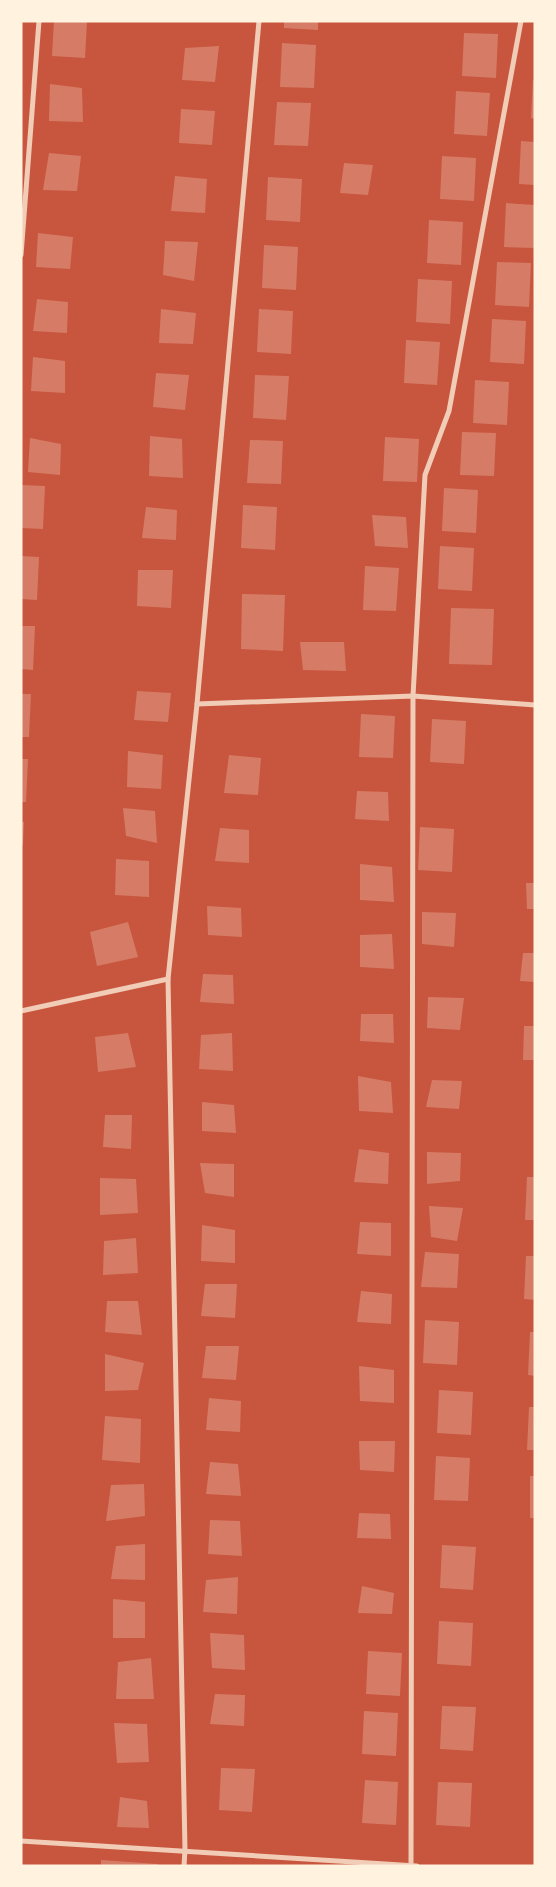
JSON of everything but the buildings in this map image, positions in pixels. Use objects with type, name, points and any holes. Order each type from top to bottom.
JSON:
[{"type":"street","points":[[21,254],[39,21]]},
{"type":"street","points":[[184,1866],[168,979],[197,704],[259,21]]},
{"type":"street","points":[[411,1865],[413,696],[425,475],[449,412],[521,21]]},
{"type":"street","points":[[197,704],[413,696],[535,705]]},
{"type":"street","points":[[21,1011],[168,979]]},
{"type":"street","points":[[21,1841],[417,1866]]}]
